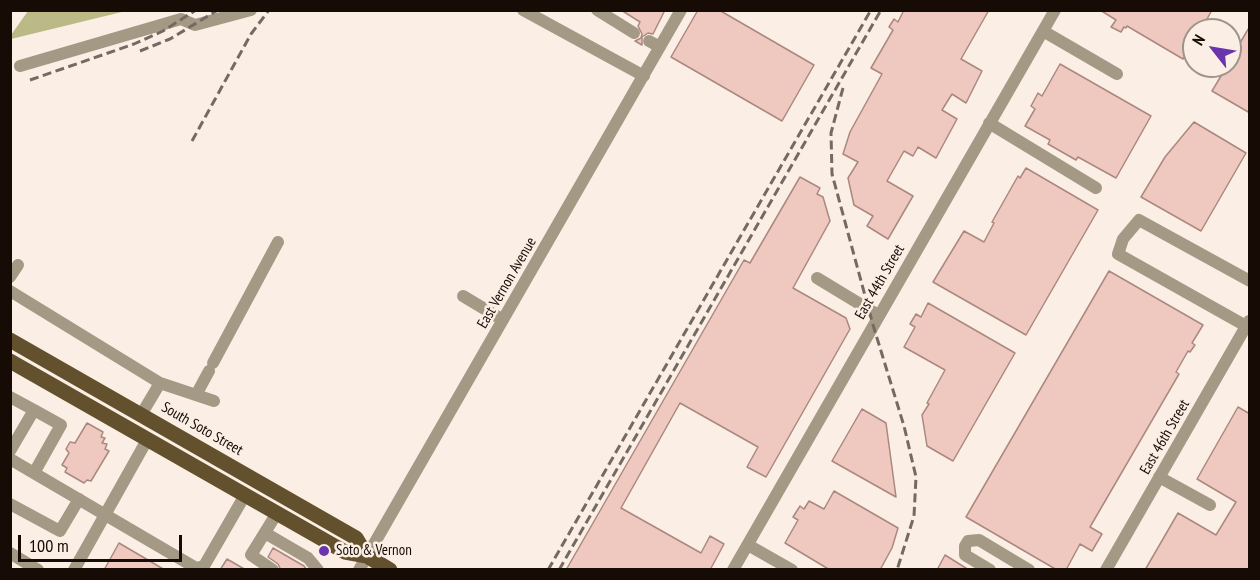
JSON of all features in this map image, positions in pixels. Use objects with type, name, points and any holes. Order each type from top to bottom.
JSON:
[{"type":"main road","name":"South Soto Street","points":[[10,340],[356,538],[363,563]]},
{"type":"main road","name":"South Soto Street","points":[[12,365],[363,563],[390,570]]},
{"type":"main road","points":[[147,440],[157,424]]},
{"type":"street","points":[[20,66],[181,19],[195,25],[251,10]]},
{"type":"street","points":[[523,10],[644,76]]},
{"type":"street","points":[[597,10],[634,33]]},
{"type":"street","name":"East Vernon Avenue","points":[[363,563],[644,76],[655,44],[681,10]]},
{"type":"street","name":"East 44th Street","points":[[733,570],[1054,10]]},
{"type":"street","points":[[1043,31],[1116,74]]},
{"type":"street","points":[[989,123],[1095,188]]},
{"type":"street","points":[[1248,323],[1118,254],[1123,240],[1139,220],[1250,281]]},
{"type":"street","points":[[196,395],[278,242]]},
{"type":"street","points":[[10,277],[18,265]]},
{"type":"street","points":[[817,278],[878,315]]},
{"type":"street","points":[[10,291],[160,384],[214,401]]},
{"type":"street","points":[[463,296],[503,320]]},
{"type":"street","name":"East 46th Street","points":[[1106,570],[1248,323]]},
{"type":"street","points":[[141,415],[160,384]]},
{"type":"street","points":[[10,397],[61,425],[34,473]]},
{"type":"street","points":[[10,451],[34,410]]},
{"type":"street","points":[[74,570],[147,440]]},
{"type":"street","points":[[10,459],[196,568],[204,566],[245,495]]},
{"type":"street","points":[[1159,477],[1210,505]]},
{"type":"street","points":[[10,504],[60,531],[79,499]]},
{"type":"street","points":[[273,570],[251,555],[277,513]]},
{"type":"street","points":[[265,533],[308,558],[318,570]]},
{"type":"street","points":[[990,570],[965,555],[965,546],[968,541],[979,540],[1029,570]]},
{"type":"street","points":[[748,545],[792,570]]},
{"type":"street","points":[[10,553],[38,570]]},
{"type":"shaded area","points":[[11,10],[126,11],[11,39]]},
{"type":"pier","points":[[10,11],[28,11],[11,35]]},
{"type":"building","points":[[621,10],[665,10],[653,34],[648,33],[642,37],[642,45],[635,41],[641,38],[642,34],[638,26],[640,22]]},
{"type":"building","points":[[698,10],[719,10],[814,65],[782,121],[671,57]]},
{"type":"building","points":[[904,10],[989,10],[961,59],[982,71],[966,103],[952,94],[942,110],[957,119],[936,158],[918,147],[913,156],[904,151],[887,181],[913,196],[888,239],[867,226],[873,216],[854,205],[848,178],[858,162],[843,154],[850,132],[882,74],[871,68],[893,30],[889,27],[894,19],[898,22]]},
{"type":"building","points":[[1100,10],[1212,10],[1208,18],[1182,18],[1182,58],[1127,26],[1121,32],[1111,27],[1116,20]]},
{"type":"building","points":[[1250,26],[1250,113],[1212,91],[1220,78],[1242,78],[1242,40]]},
{"type":"building","points":[[1060,64],[1151,116],[1116,178],[1048,144],[1050,140],[1025,126],[1035,109],[1031,106],[1038,93],[1042,96]]},
{"type":"building","points":[[1194,122],[1246,153],[1201,231],[1141,197],[1165,157]]},
{"type":"building","points":[[1026,168],[1098,210],[1026,335],[933,282],[964,231],[984,242],[994,223],[992,222],[1018,176],[1020,178]]},
{"type":"building","points":[[800,177],[820,188],[817,194],[823,197],[830,221],[793,288],[846,318],[850,329],[766,477],[747,467],[758,447],[680,403],[621,508],[701,553],[710,536],[724,544],[710,570],[566,570],[744,260],[750,263]]},
{"type":"building","points":[[1109,271],[1203,325],[1192,343],[1195,345],[1190,352],[1188,351],[1176,372],[1179,374],[1090,527],[1102,534],[1092,551],[1080,544],[1066,570],[1057,570],[966,517]]},
{"type":"building","points":[[928,303],[1015,353],[953,461],[927,446],[922,415],[945,370],[904,347],[915,327],[910,324],[916,314],[921,317]]},
{"type":"building","points":[[1238,407],[1250,414],[1250,570],[1145,570],[1178,513],[1216,535],[1236,502],[1197,479]]},
{"type":"building","points":[[862,409],[886,423],[896,497],[832,461]]},
{"type":"building","points":[[87,423],[103,432],[101,437],[105,438],[102,443],[107,444],[105,449],[109,451],[91,481],[87,480],[84,483],[65,472],[67,468],[62,465],[69,453],[66,449],[70,442],[75,443]]},
{"type":"building","points":[[834,491],[898,528],[892,548],[880,570],[830,570],[785,543],[798,520],[793,517],[800,506],[804,509],[809,501],[824,509]]},
{"type":"building","points":[[119,543],[165,570],[104,570]]},
{"type":"building","points":[[273,548],[307,570],[281,570],[278,564],[268,557]]},
{"type":"building","points":[[945,555],[969,570],[937,570]]},
{"type":"building","points":[[227,559],[246,570],[220,570]]},
{"type":"railway","points":[[30,80],[134,44],[163,31],[196,10]]},
{"type":"railway","points":[[140,51],[170,39],[218,10]]},
{"type":"railway","points":[[192,141],[251,34],[269,10]]},
{"type":"railway","points":[[548,570],[871,10]]},
{"type":"railway","points":[[559,570],[881,10]]},
{"type":"railway","points":[[843,88],[831,133],[832,174],[873,325],[904,426],[916,477],[914,516],[897,570]]},
{"type":"place","name":"Soto & Vernon","points":[[324,551]]}]
